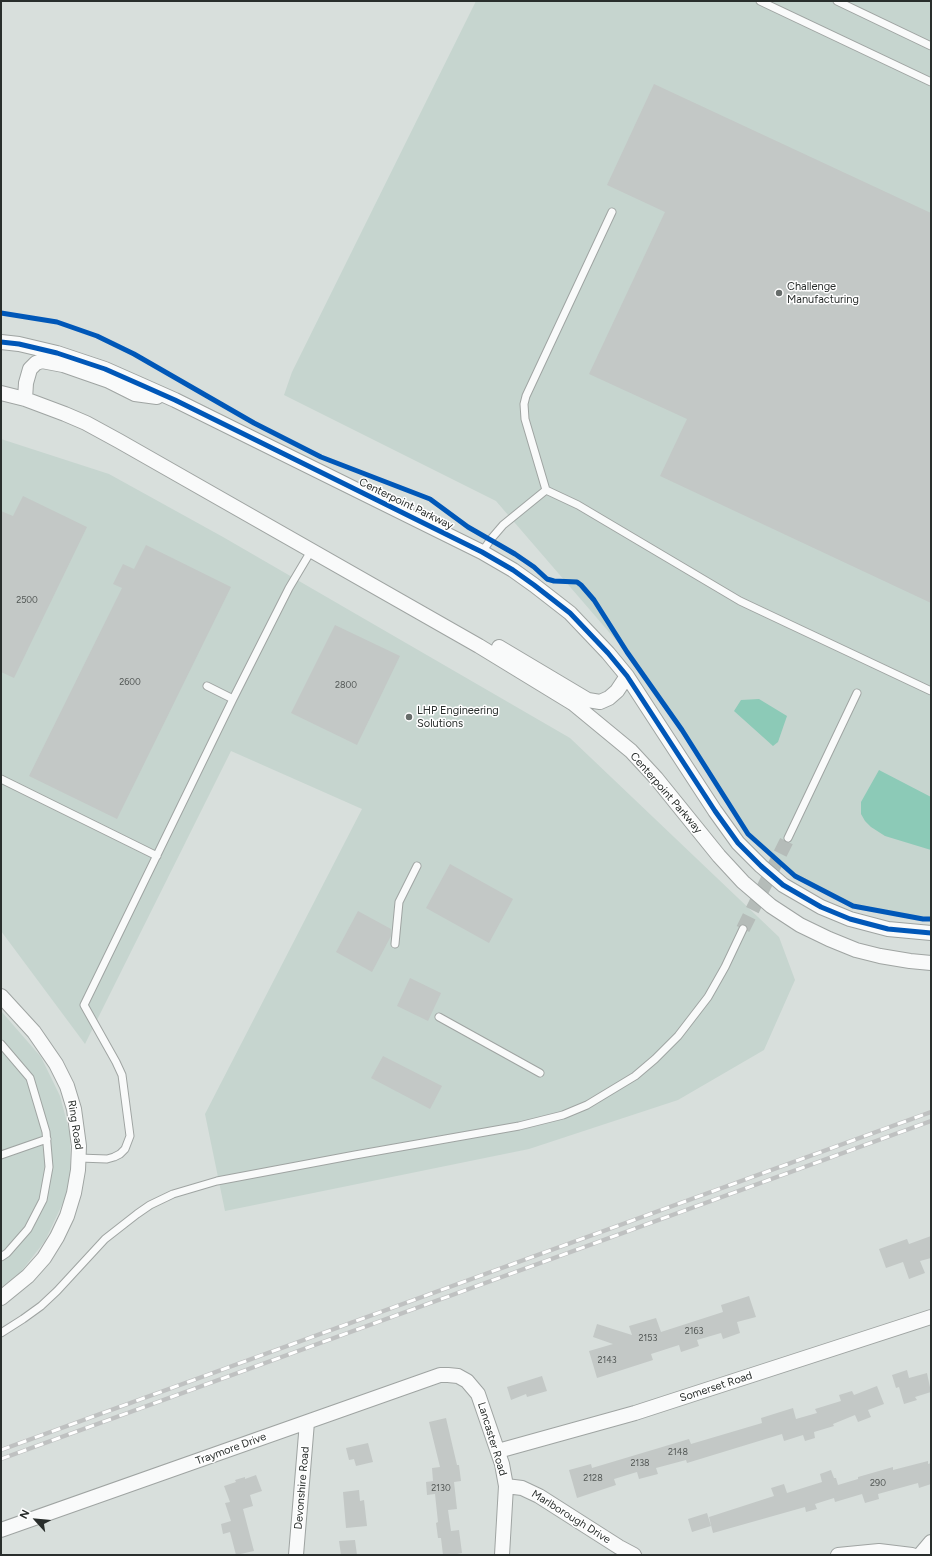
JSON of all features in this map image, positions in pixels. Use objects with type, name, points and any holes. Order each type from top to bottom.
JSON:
[{"type":"street","name":"Centerpoint Parkway","points":[[1,342],[19,344],[84,361],[175,400],[482,552],[534,585],[570,613],[608,653],[627,676],[715,811],[738,843],[772,876],[783,885],[821,907],[850,919],[888,929],[931,934]]},
{"type":"street","points":[[25,399],[26,383],[30,369],[36,363],[42,362],[62,365],[83,372],[109,381],[135,394],[175,400]]},
{"type":"street","name":"Centerpoint Parkway","points":[[1,393],[25,399],[92,426],[422,614],[574,704],[631,751],[656,778],[719,856],[743,882],[771,906],[800,925],[856,950],[880,956],[931,963]]},
{"type":"street","points":[[422,614],[465,628],[530,664],[588,700],[600,702],[609,698],[617,691],[627,676]]},
{"type":"street","name":"Ring Road","points":[[1,996],[44,1044],[62,1075],[74,1109],[78,1132],[79,1158],[74,1193],[67,1216],[57,1237],[44,1258],[28,1276],[1,1298]]},
{"type":"street","name":"Somerset Road","points":[[498,1451],[635,1413],[931,1317]]},
{"type":"street","name":"Traymore Drive","points":[[1,1530],[440,1375],[462,1378]]},
{"type":"street","name":"Lancaster Road","points":[[462,1378],[471,1384],[478,1394],[498,1451],[506,1486],[502,1555]]},
{"type":"street","name":"Devonshire Road","points":[[296,1555],[308,1422]]},
{"type":"street","name":"Marlborough Drive","points":[[506,1486],[518,1487],[531,1491],[634,1555]]},
{"type":"street","points":[[920,1555],[931,1542]]},
{"type":"street","points":[[838,1555],[879,1551],[912,1555]]},
{"type":"lane","points":[[760,1],[931,82]]},
{"type":"lane","points":[[837,1],[931,46]]},
{"type":"lane","points":[[612,212],[526,396],[524,404],[525,419],[546,490],[578,505],[740,601],[931,691]]},
{"type":"lane","points":[[482,552],[490,539],[503,525],[546,490]]},
{"type":"lane","points":[[79,1158],[114,1158],[125,1149],[130,1136],[122,1075],[84,1004],[233,699],[289,588],[310,551]]},
{"type":"lane","points":[[207,686],[233,699]]},
{"type":"lane","points":[[788,838],[856,693]]},
{"type":"lane","points":[[1,779],[157,856]]},
{"type":"lane","points":[[395,944],[399,902],[417,866]]},
{"type":"lane","points":[[1,1333],[23,1320],[41,1306],[57,1291],[105,1239],[150,1205],[173,1194],[217,1181],[538,1122],[563,1115],[587,1105],[635,1076],[655,1059],[696,1016],[725,967],[744,929]]},
{"type":"lane","points":[[439,1017],[540,1073]]},
{"type":"lane","points":[[1,1044],[30,1078],[46,1132],[49,1166],[44,1200],[28,1228],[7,1253],[1,1257]]},
{"type":"lane","points":[[1,1155],[47,1139]]},
{"type":"shaded area","points":[[476,1],[931,1],[931,918],[923,919],[853,906],[795,876],[748,834],[634,661],[496,501],[284,395],[292,372]]},
{"type":"shaded area","points":[[1,439],[109,474],[223,537],[570,738],[779,937],[795,980],[764,1050],[678,1100],[529,1149],[225,1211],[205,1114],[362,809],[231,751],[85,1044],[1,931]]},
{"type":"shaded area","points":[[759,699],[787,716],[778,742],[773,746],[734,711],[741,700]]},
{"type":"shaded area","points":[[879,770],[931,797],[931,850],[885,836],[865,821],[861,814],[861,802]]},
{"type":"shaded area","points":[[1,1011],[41,1057],[60,1096],[70,1134],[70,1175],[68,1192],[45,1241],[20,1273],[1,1287]]},
{"type":"building","name":"Challenge Manufacturing","points":[[654,84],[931,213],[931,603],[660,476],[687,419],[589,374],[665,212],[607,185]]},
{"type":"building","points":[[23,496],[87,527],[14,678],[1,672],[1,511],[13,516]]},
{"type":"building","points":[[146,545],[231,587],[117,819],[29,776],[122,588],[113,584],[123,564],[134,569]]},
{"type":"building","points":[[335,625],[400,656],[357,745],[291,713]]},
{"type":"building","points":[[450,864],[513,899],[489,943],[426,908]]},
{"type":"building","points":[[358,911],[391,929],[391,936],[372,972],[336,952]]},
{"type":"building","points":[[410,978],[441,993],[428,1021],[397,1006]]},
{"type":"building","points":[[383,1056],[442,1086],[430,1109],[371,1078]]},
{"type":"building","points":[[931,1236],[931,1258],[920,1261],[925,1273],[909,1279],[903,1262],[886,1268],[879,1249],[907,1239],[909,1244]]},
{"type":"building","points":[[749,1296],[756,1317],[737,1322],[740,1333],[723,1339],[721,1333],[697,1340],[699,1346],[681,1352],[679,1345],[651,1354],[653,1360],[597,1378],[589,1351],[613,1344],[593,1337],[597,1324],[632,1335],[629,1326],[656,1318],[661,1332],[723,1312],[721,1305]]},
{"type":"building","points":[[907,1370],[909,1378],[927,1373],[931,1392],[915,1397],[917,1400],[904,1404],[899,1387],[896,1388],[892,1375]]},
{"type":"building","points":[[542,1376],[547,1391],[527,1397],[526,1394],[511,1400],[507,1387]]},
{"type":"building","points":[[877,1386],[884,1404],[868,1410],[871,1417],[858,1422],[855,1415],[833,1424],[834,1426],[814,1432],[815,1438],[805,1441],[803,1435],[784,1441],[782,1434],[687,1463],[686,1460],[656,1468],[658,1474],[639,1479],[637,1472],[614,1479],[616,1485],[577,1498],[569,1470],[591,1464],[592,1468],[689,1439],[691,1444],[762,1423],[761,1418],[793,1408],[796,1419],[817,1413],[815,1409],[841,1401],[839,1395],[852,1391],[854,1395]]},
{"type":"building","points":[[446,1418],[457,1465],[459,1465],[461,1481],[454,1482],[457,1509],[448,1510],[451,1531],[459,1530],[462,1553],[452,1555],[443,1555],[441,1538],[438,1538],[436,1523],[438,1522],[435,1494],[427,1495],[426,1482],[433,1481],[432,1468],[440,1467],[429,1422]]},
{"type":"building","points":[[368,1443],[373,1462],[356,1466],[354,1459],[349,1460],[346,1448]]},
{"type":"building","points":[[928,1461],[928,1464],[931,1463],[931,1484],[919,1488],[918,1483],[878,1494],[879,1499],[865,1503],[862,1494],[835,1502],[834,1498],[815,1504],[817,1509],[806,1512],[805,1507],[713,1533],[709,1517],[774,1496],[771,1488],[784,1484],[787,1493],[822,1482],[820,1474],[831,1470],[838,1485],[858,1479],[858,1477],[893,1467],[893,1470]]},
{"type":"building","points":[[256,1475],[262,1491],[250,1495],[253,1506],[243,1509],[254,1551],[236,1555],[230,1532],[223,1534],[221,1524],[231,1521],[225,1503],[230,1502],[224,1486],[236,1482],[235,1480],[245,1477],[245,1479]]},
{"type":"building","points":[[359,1490],[360,1501],[364,1500],[367,1526],[346,1528],[343,1492]]},
{"type":"building","points":[[707,1513],[711,1526],[692,1532],[688,1519]]},
{"type":"building","points":[[355,1540],[357,1555],[341,1555],[339,1541]]},
{"type":"tunnel","points":[[743,929],[788,838]]},
{"type":"railway","points":[[1,1450],[931,1112]]},
{"type":"railway","points":[[1,1459],[931,1121]]},
{"type":"cycle path","points":[[1,313],[57,322],[97,336],[134,354],[254,423],[321,457],[430,499],[468,527],[515,554],[534,567],[547,579],[554,581],[577,582],[594,600],[627,652],[682,730],[748,834],[795,876],[853,906],[923,919],[931,919]]},
{"type":"cycle path","points":[[1,342],[19,344],[57,353],[105,369],[175,400],[482,552],[513,570],[570,613],[608,653],[627,676],[715,811],[738,843],[761,866],[783,885],[821,907],[850,919],[888,929],[931,933]]},
{"type":"place","name":"Challenge Manufacturing","points":[[779,293]]},
{"type":"place","name":"LHP Engineering Solutions","points":[[409,717]]}]
